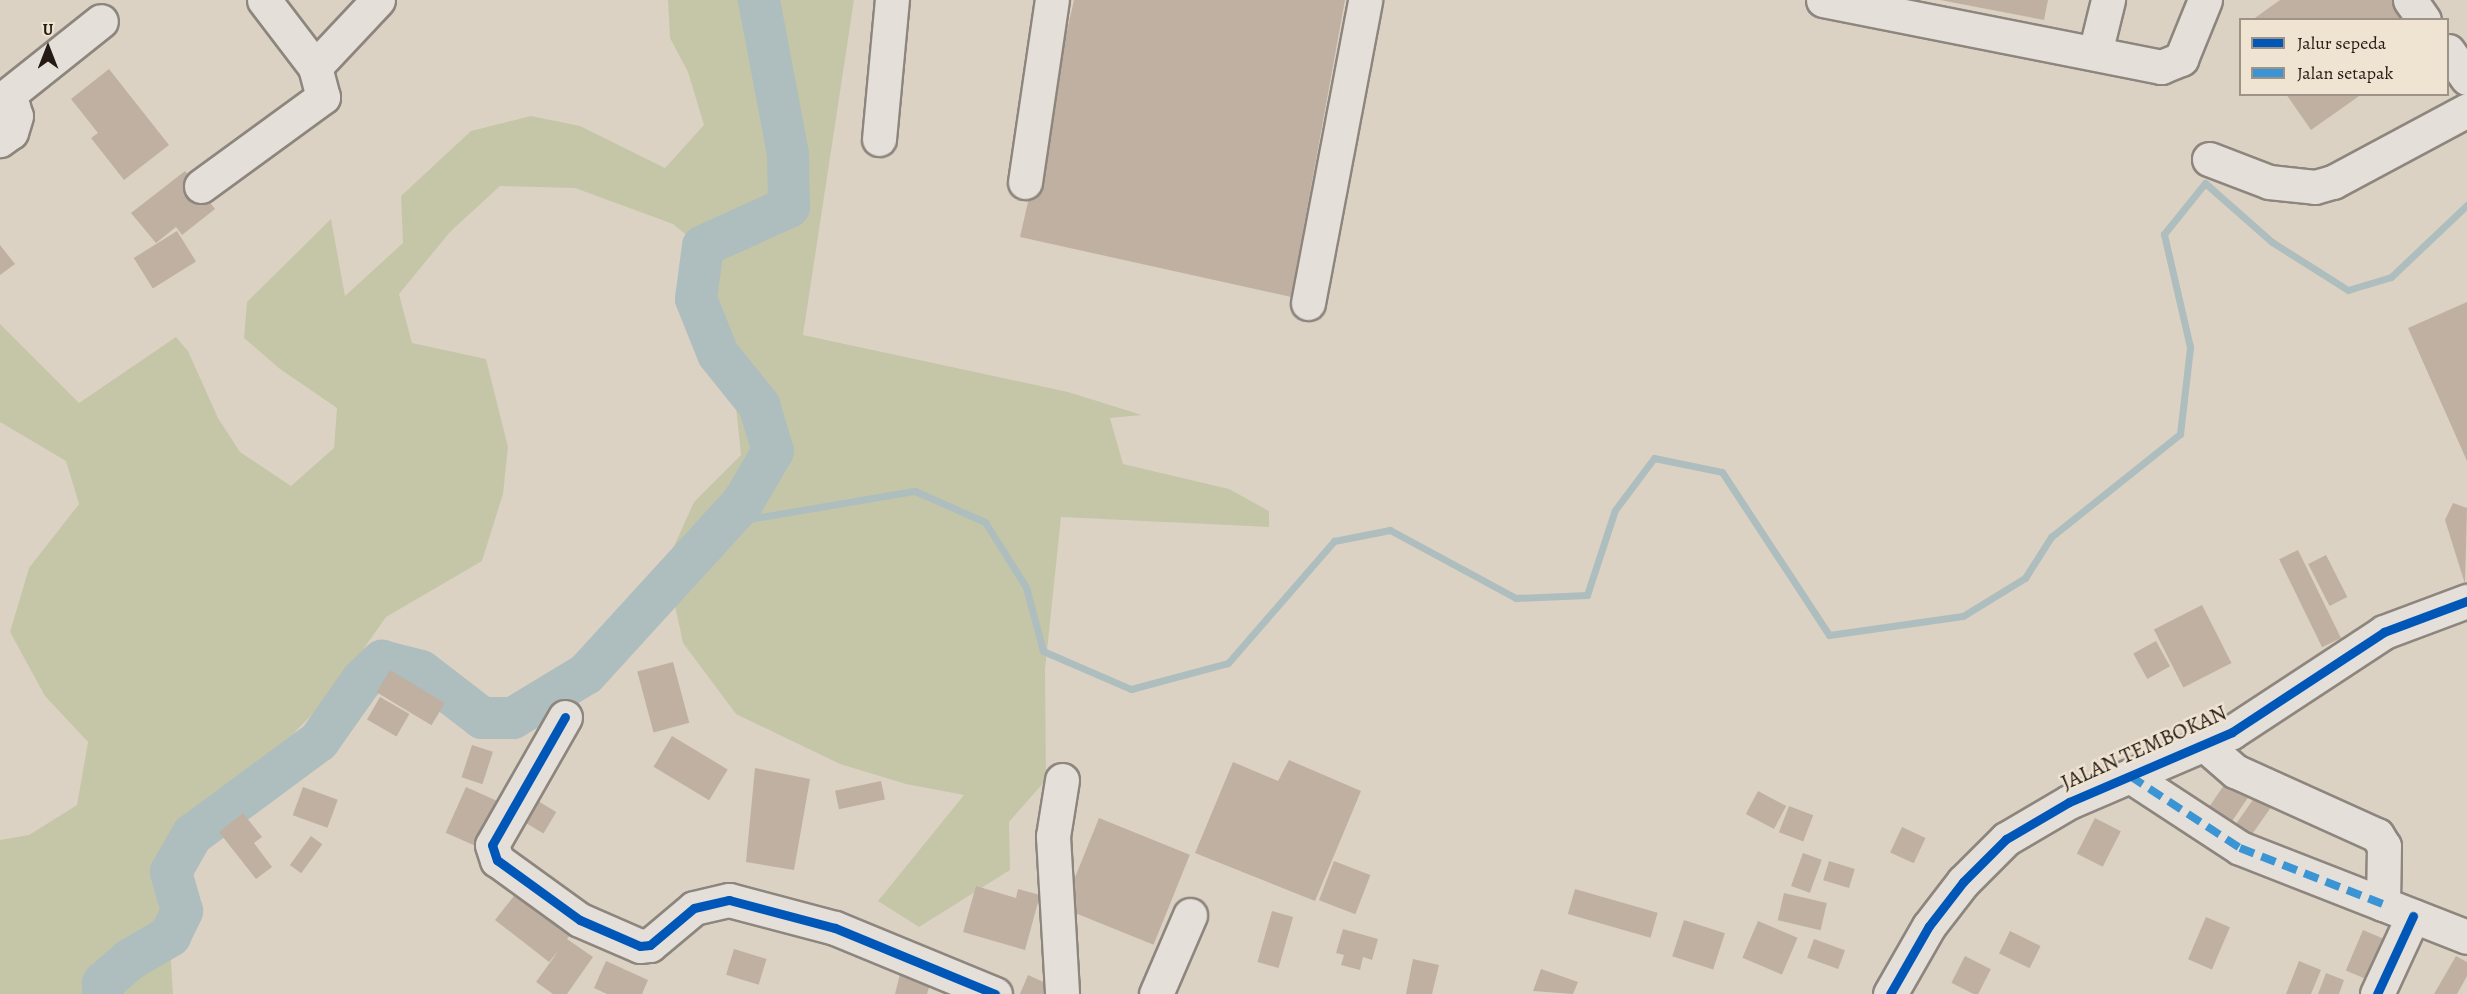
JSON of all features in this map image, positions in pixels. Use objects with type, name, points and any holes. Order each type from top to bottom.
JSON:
[{"type":"street","points":[[201,186],[323,97],[315,67],[264,0]]},
{"type":"street","points":[[315,67],[378,0]]},
{"type":"street","points":[[879,139],[892,0]]},
{"type":"street","points":[[1025,182],[1052,0]]},
{"type":"street","points":[[1308,303],[1365,0]]},
{"type":"street","points":[[1823,0],[2147,65],[2174,65],[2181,59],[2205,0]]},
{"type":"street","points":[[2095,53],[2108,0]]},
{"type":"street","points":[[2410,0],[2423,18]]},
{"type":"street","points":[[0,140],[15,124],[13,107],[2,98],[102,21]]},
{"type":"street","points":[[2449,52],[2467,78]]},
{"type":"street","points":[[2209,159],[2270,182],[2315,187],[2333,182],[2467,110]]},
{"type":"street","name":"JALAN TEMBOKAN","points":[[1890,994],[1929,926],[1963,882],[2006,839],[2068,802],[2130,776],[2214,753],[2292,695],[2384,632],[2467,601]]},
{"type":"street","points":[[565,717],[492,845],[497,860],[580,920],[640,946],[650,945],[694,908],[729,900],[835,928],[995,994]]},
{"type":"street","points":[[2214,753],[2383,841],[2383,904]]},
{"type":"street","points":[[2130,776],[2240,848],[2467,937]]},
{"type":"street","points":[[1062,780],[1053,836],[1062,994]]},
{"type":"street","points":[[1156,994],[1190,915]]},
{"type":"street","points":[[2377,994],[2413,916]]},
{"type":"green space","points":[[668,0],[854,0],[803,335],[1068,392],[1142,415],[1110,418],[1123,464],[1229,489],[1269,511],[1269,527],[1061,517],[1045,670],[1046,780],[1009,822],[1010,870],[919,927],[878,901],[964,795],[906,784],[840,764],[736,714],[683,643],[666,564],[694,502],[741,455],[736,407],[697,350],[700,287],[712,256],[673,224],[575,188],[500,186],[450,232],[399,294],[412,343],[486,359],[508,447],[503,494],[482,561],[386,617],[331,695],[228,801],[187,866],[170,944],[173,994],[0,994],[0,840],[29,835],[77,805],[88,742],[45,696],[10,632],[29,568],[79,504],[66,461],[0,422],[0,324],[79,403],[176,337],[188,351],[218,418],[240,452],[291,486],[334,448],[337,408],[280,369],[244,338],[247,302],[331,219],[345,296],[403,243],[401,196],[471,131],[531,116],[580,126],[665,168],[704,125],[688,72],[670,38]]},
{"type":"building","points":[[1074,0],[1345,0],[1291,297],[1020,237]]},
{"type":"building","points":[[1940,0],[2048,0],[2044,20]]},
{"type":"building","points":[[2280,0],[2399,0],[2412,18],[2255,18]]},
{"type":"building","points":[[109,69],[169,145],[124,180],[91,138],[98,133],[71,99]]},
{"type":"building","points":[[2287,96],[2359,96],[2311,130]]},
{"type":"building","points":[[185,171],[215,209],[182,235],[176,227],[156,243],[131,213]]},
{"type":"building","points":[[177,231],[196,262],[153,289],[134,258]]},
{"type":"building","points":[[0,245],[15,264],[0,275]]},
{"type":"building","points":[[2467,302],[2467,461],[2408,328]]},
{"type":"building","points":[[2453,503],[2467,508],[2465,584],[2445,520]]},
{"type":"building","points":[[2298,550],[2341,638],[2322,647],[2279,559]]},
{"type":"building","points":[[2326,555],[2347,597],[2330,606],[2308,564]]},
{"type":"building","points":[[2202,605],[2232,663],[2183,687],[2154,630]]},
{"type":"building","points":[[2156,641],[2170,666],[2147,679],[2133,654]]},
{"type":"building","points":[[673,662],[689,723],[654,732],[637,672]]},
{"type":"building","points":[[390,670],[445,703],[431,725],[377,692]]},
{"type":"building","points":[[380,697],[409,714],[396,737],[367,720]]},
{"type":"building","points":[[672,736],[728,769],[709,800],[653,767]]},
{"type":"building","points":[[472,745],[493,752],[482,784],[461,777]]},
{"type":"building","points":[[1289,760],[1361,791],[1315,901],[1195,853],[1233,762],[1278,781]]},
{"type":"building","points":[[755,768],[810,779],[794,870],[746,862]]},
{"type":"building","points":[[2228,779],[2250,794],[2231,822],[2209,807]]},
{"type":"building","points":[[881,781],[885,800],[839,809],[835,791]]},
{"type":"building","points":[[303,787],[338,800],[328,828],[293,815]]},
{"type":"building","points":[[466,787],[506,805],[486,851],[446,833]]},
{"type":"building","points":[[1758,791],[1786,806],[1774,829],[1746,814]]},
{"type":"building","points":[[2257,794],[2273,805],[2249,838],[2233,828]]},
{"type":"building","points":[[528,795],[556,812],[543,833],[515,816]]},
{"type":"building","points":[[1789,806],[1813,815],[1803,841],[1779,832]]},
{"type":"building","points":[[243,813],[262,837],[254,843],[272,867],[256,879],[219,832]]},
{"type":"building","points":[[1099,818],[1190,855],[1154,945],[1063,908]]},
{"type":"building","points":[[2095,818],[2121,831],[2103,867],[2077,854]]},
{"type":"building","points":[[1902,827],[1926,838],[1914,863],[1890,852]]},
{"type":"building","points":[[311,836],[322,844],[301,873],[290,865]]},
{"type":"building","points":[[1803,853],[1822,860],[1810,893],[1791,886]]},
{"type":"building","points":[[1334,861],[1370,875],[1355,914],[1319,900]]},
{"type":"building","points":[[1829,861],[1855,869],[1849,888],[1823,880]]},
{"type":"building","points":[[976,886],[1016,898],[1018,889],[1040,895],[1025,950],[963,932]]},
{"type":"building","points":[[1575,889],[1658,913],[1651,938],[1568,914]]},
{"type":"building","points":[[517,892],[571,934],[567,939],[593,957],[567,994],[553,994],[536,982],[559,950],[549,962],[495,920]]},
{"type":"building","points":[[1784,893],[1827,903],[1821,930],[1778,920]]},
{"type":"building","points":[[1272,911],[1293,917],[1279,968],[1257,962]]},
{"type":"building","points":[[2206,917],[2230,927],[2212,970],[2188,959]]},
{"type":"building","points":[[1684,920],[1725,933],[1713,969],[1672,956]]},
{"type":"building","points":[[1758,921],[1798,938],[1782,975],[1742,958]]},
{"type":"building","points":[[1343,929],[1378,939],[1372,960],[1363,957],[1360,970],[1341,965],[1344,955],[1336,953]]},
{"type":"building","points":[[2363,930],[2398,945],[2381,985],[2346,971]]},
{"type":"building","points":[[2010,931],[2041,946],[2030,968],[1999,953]]},
{"type":"building","points":[[1814,939],[1845,950],[1838,969],[1807,958]]},
{"type":"building","points":[[734,949],[767,959],[759,985],[726,975]]},
{"type":"building","points":[[1965,956],[1991,969],[1978,994],[1973,994],[1951,983]]},
{"type":"building","points":[[2456,956],[2467,962],[2467,976],[2457,994],[2434,994]]},
{"type":"building","points":[[1413,959],[1439,965],[1432,994],[1406,994]]},
{"type":"building","points":[[606,961],[648,980],[642,994],[607,994],[594,988]]},
{"type":"building","points":[[2299,961],[2321,970],[2311,994],[2286,994]]},
{"type":"building","points":[[1541,969],[1578,982],[1573,994],[1533,991]]},
{"type":"building","points":[[901,970],[932,978],[927,994],[895,994]]},
{"type":"building","points":[[2326,973],[2344,980],[2339,994],[2318,994]]},
{"type":"building","points":[[1028,975],[1061,990],[1059,994],[1020,994]]},
{"type":"waterway","points":[[103,994],[103,983],[129,960],[170,936],[182,911],[171,872],[192,835],[319,741],[362,680],[382,661],[421,671],[482,718],[513,718],[586,674],[743,502],[773,451],[759,405],[718,354],[696,299],[703,246],[789,207],[788,154],[759,0]]},
{"type":"waterway","points":[[725,523],[915,491],[985,522],[1026,587],[1043,651],[1131,689],[1228,663],[1334,541],[1390,530],[1516,598],[1587,595],[1615,510],[1654,458],[1722,472],[1829,635],[1963,616],[2025,578],[2051,537],[2180,434],[2190,347],[2164,234],[2205,183],[2272,242],[2348,290],[2391,277],[2467,205]]},
{"type":"marked path","points":[[2130,776],[2240,848],[2383,904]]},
{"type":"cycle path","points":[[1890,994],[1929,926],[1963,882],[2006,839],[2069,802],[2232,732],[2384,632],[2467,601]]},
{"type":"cycle path","points":[[565,717],[492,845],[497,860],[580,920],[640,946],[650,945],[694,908],[729,900],[835,928],[995,994]]},
{"type":"cycle path","points":[[2377,994],[2413,916]]}]
